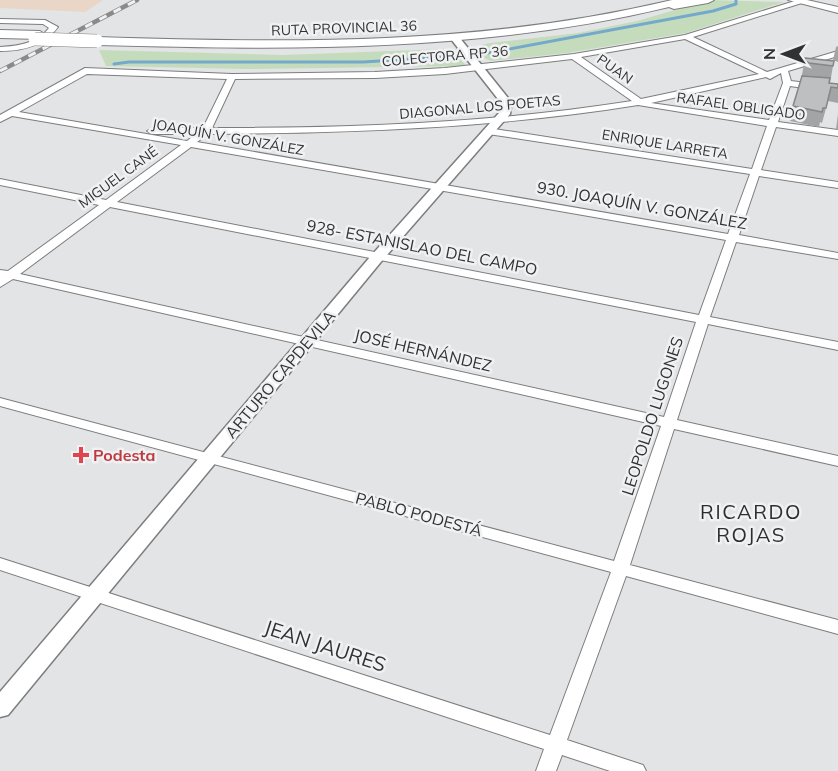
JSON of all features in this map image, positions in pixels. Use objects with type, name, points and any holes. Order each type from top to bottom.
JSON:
[{"type":"main road","points":[[570,21],[652,0]]},
{"type":"main road","name":"RUTA PROVINCIAL 36","points":[[99,39],[256,42],[362,40],[464,34],[570,21],[668,0]]},
{"type":"main road","name":"RUTA PROVINCIAL 36","points":[[0,36],[298,46],[456,39],[542,29],[635,13],[686,0]]},
{"type":"main road","points":[[635,13],[708,0]]},
{"type":"main road","points":[[797,1],[836,8]]},
{"type":"street","name":"COLECTORA RP 36","points":[[11,113],[85,71],[232,77],[375,75],[480,68],[574,56],[686,37],[797,1]]},
{"type":"street","points":[[0,21],[42,22],[54,26],[43,37],[21,47],[0,50]]},
{"type":"street","points":[[686,37],[770,76]]},
{"type":"street","points":[[456,39],[505,102],[506,110],[493,126]]},
{"type":"street","name":"DIAGONAL LOS POETAS","points":[[117,131],[351,130],[493,126],[641,103],[770,76],[838,53]]},
{"type":"street","name":"PUAN","points":[[574,56],[641,103]]},
{"type":"street","points":[[785,72],[787,83],[838,90]]},
{"type":"street","name":"MIGUEL CANÉ","points":[[3,277],[109,203],[206,131],[232,77]]},
{"type":"street","name":"LEOPOLDO LUGONES","points":[[546,771],[620,569],[754,172],[787,83]]},
{"type":"street","name":"RAFAEL OBLIGADO","points":[[641,103],[660,108],[838,133]]},
{"type":"street","points":[[0,119],[11,113]]},
{"type":"street","name":"JOAQUÍN V. GONZÁLEZ","points":[[11,113],[440,187]]},
{"type":"street","name":"ENRIQUE LARRETA","points":[[493,126],[838,185]]},
{"type":"street","name":"ARTURO CAPDEVILA","points":[[0,708],[98,596],[307,341],[493,126]]},
{"type":"street","name":"928- ESTANISLAO DEL CAMPO","points":[[0,182],[838,346]]},
{"type":"street","name":"930. JOAQUÍN V. GONZÁLEZ","points":[[440,187],[838,256]]},
{"type":"street","name":"JOSÉ HERNÁNDEZ","points":[[3,277],[307,341],[838,461]]},
{"type":"street","name":"PABLO PODESTÁ","points":[[0,402],[838,627]]},
{"type":"street","name":"JEAN JAURES","points":[[0,564],[636,771]]},
{"type":"shaded area","points":[[0,0],[103,0],[85,12],[0,8]]},
{"type":"green space","points":[[709,0],[784,2],[686,33],[567,53],[491,61],[478,50],[481,45],[490,43],[578,33],[637,21]]},
{"type":"green space","points":[[446,49],[454,51],[466,66],[247,69],[106,66],[99,50],[284,55]]},
{"type":"building","points":[[805,58],[834,61],[833,66],[809,63],[805,61]]},
{"type":"building","points":[[802,76],[830,78],[829,83],[838,84],[838,88],[831,87],[826,108],[823,108],[822,112],[793,106]]},
{"type":"waterway","points":[[477,55],[713,11],[736,4],[736,0]]},
{"type":"waterway","points":[[114,64],[129,62],[363,62],[461,56]]},
{"type":"railway","points":[[0,71],[137,0]]},
{"type":"place","name":"Podesta","points":[[81,455]]},
{"type":"district","name":"RICARDO ROJAS","points":[[751,524]]}]
